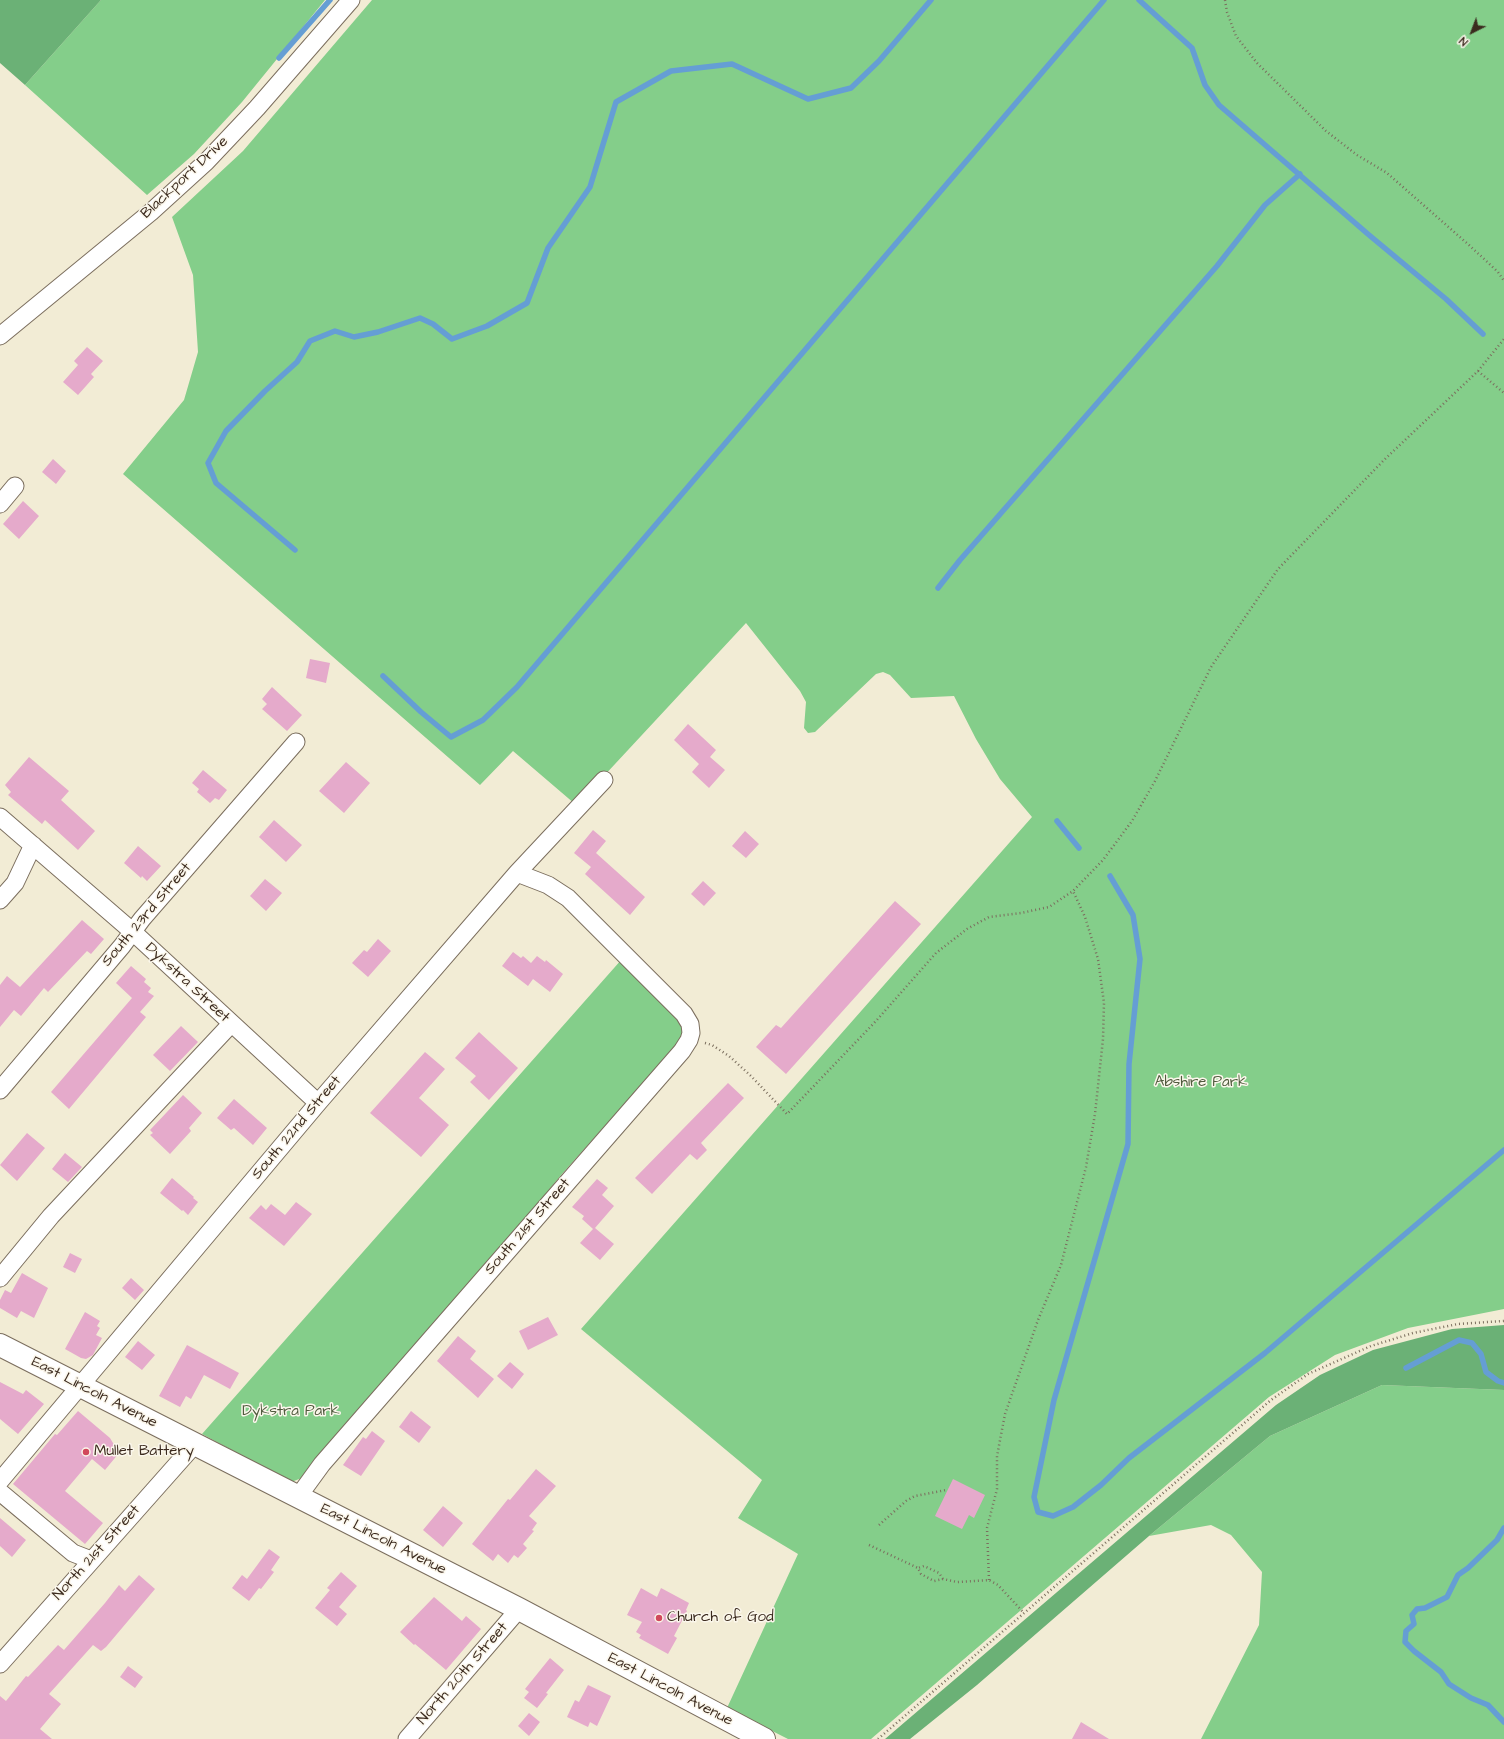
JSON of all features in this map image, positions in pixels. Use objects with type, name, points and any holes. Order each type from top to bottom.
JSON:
[{"type":"main road","name":"East Lincoln Avenue","points":[[0,1345],[519,1609],[764,1739]]},
{"type":"street","name":"Blackport Drive","points":[[0,336],[151,212],[206,162],[257,108],[351,0]]},
{"type":"street","points":[[0,504],[15,486]]},
{"type":"street","name":"South 23rd Street","points":[[0,1090],[133,932],[142,919],[296,742]]},
{"type":"street","name":"South 22nd Street","points":[[0,1481],[79,1385],[318,1103],[517,873],[604,780]]},
{"type":"street","name":"Dykstra Street","points":[[0,817],[133,932],[318,1103]]},
{"type":"street","points":[[0,900],[15,883],[33,845]]},
{"type":"street","points":[[517,873],[548,885],[568,898],[684,1014],[690,1024],[691,1033],[689,1040]]},
{"type":"street","points":[[0,1278],[51,1216],[231,1024]]},
{"type":"street","name":"South 21st Street","points":[[298,1497],[322,1464],[682,1051],[689,1040]]},
{"type":"street","name":"North 21st Street","points":[[0,1664],[195,1444]]},
{"type":"street","points":[[0,1492],[73,1552],[91,1560]]},
{"type":"street","name":"North 20th Street","points":[[408,1739],[519,1609]]},
{"type":"path","points":[[1225,0],[1227,12],[1236,36],[1257,63],[1326,131],[1357,155],[1387,173],[1474,249],[1498,272],[1504,281]]},
{"type":"path","points":[[689,1040],[712,1045],[729,1056],[788,1114],[876,1021],[936,953],[966,929],[989,917],[1021,913],[1049,907],[1073,891],[1103,860],[1132,821],[1155,781],[1211,667],[1278,569],[1386,458],[1478,372],[1504,339]]},
{"type":"path","points":[[1478,372],[1504,393]]},
{"type":"path","points":[[989,1580],[987,1528],[997,1489],[998,1456],[1005,1414],[1038,1320],[1061,1265],[1086,1167],[1095,1114],[1103,1039],[1104,1003],[1098,959],[1085,917],[1073,891]]},
{"type":"path","points":[[878,1739],[1271,1400],[1308,1374],[1371,1346],[1413,1333],[1458,1324],[1504,1321]]},
{"type":"path","points":[[879,1525],[906,1500],[915,1496],[946,1490]]},
{"type":"path","points":[[869,1545],[918,1568],[921,1574],[934,1581],[943,1579],[957,1582],[989,1580],[998,1585],[1024,1613]]},
{"type":"path","points":[[918,1568],[924,1566],[938,1573],[943,1579]]},
{"type":"green space","points":[[0,0],[101,0],[25,85],[0,63]]},
{"type":"green space","points":[[101,0],[325,0],[242,102],[194,154],[147,195],[25,85]]},
{"type":"green space","name":"Abshire Park","points":[[372,0],[1504,0],[1504,1309],[1408,1328],[1335,1355],[1269,1397],[871,1739],[788,1739],[727,1708],[798,1554],[738,1518],[762,1480],[581,1329],[1032,817],[1000,779],[976,739],[954,696],[911,698],[890,675],[883,672],[876,674],[815,732],[808,733],[804,728],[806,702],[800,691],[746,623],[602,778],[575,804],[513,751],[480,785],[123,474],[184,400],[198,352],[193,275],[172,217],[243,151]]},
{"type":"green space","name":"Dykstra Park","points":[[622,959],[679,1018],[684,1037],[562,1174],[497,1253],[302,1478],[291,1482],[202,1434]]},
{"type":"green space","points":[[1504,1325],[1504,1390],[1382,1385],[1270,1436],[1149,1536],[977,1685],[910,1739],[885,1739],[1276,1405],[1320,1375],[1373,1350],[1452,1329]]},
{"type":"green space","points":[[1382,1385],[1504,1390],[1504,1739],[1201,1739],[1259,1625],[1262,1572],[1231,1535],[1211,1525],[1149,1536],[1270,1436]]},
{"type":"building","points":[[87,347],[103,361],[91,374],[94,377],[78,395],[63,382],[78,365],[74,361]]},
{"type":"building","points":[[53,459],[66,471],[56,484],[42,472]]},
{"type":"building","points":[[23,501],[39,516],[19,539],[3,524]]},
{"type":"building","points":[[310,659],[330,663],[326,683],[306,678]]},
{"type":"building","points":[[272,687],[302,715],[287,731],[262,709],[267,704],[262,699]]},
{"type":"building","points":[[688,724],[716,750],[710,757],[725,770],[709,788],[692,772],[699,764],[674,740]]},
{"type":"building","points":[[29,757],[69,791],[61,800],[95,831],[78,850],[45,820],[42,824],[8,795],[11,792],[5,785]]},
{"type":"building","points":[[346,762],[370,783],[344,813],[319,791]]},
{"type":"building","points":[[203,770],[227,790],[219,800],[215,798],[210,803],[197,792],[199,789],[192,783]]},
{"type":"building","points":[[274,820],[302,845],[286,862],[259,837]]},
{"type":"building","points":[[593,830],[606,841],[596,853],[645,897],[630,915],[585,874],[591,867],[574,853]]},
{"type":"building","points":[[745,831],[759,844],[746,858],[732,846]]},
{"type":"building","points":[[138,846],[161,866],[147,881],[142,876],[141,878],[124,863]]},
{"type":"building","points":[[265,879],[282,893],[266,911],[250,896]]},
{"type":"building","points":[[703,881],[716,893],[704,906],[691,894]]},
{"type":"building","points":[[895,901],[921,924],[786,1074],[756,1047],[776,1025],[781,1028]]},
{"type":"building","points":[[82,920],[104,939],[91,954],[87,951],[48,992],[44,988],[21,1016],[14,1010],[0,1027],[0,985],[7,976],[20,987]]},
{"type":"building","points":[[378,939],[391,951],[368,977],[352,963],[364,950],[367,952]]},
{"type":"building","points":[[513,952],[521,958],[523,956],[531,963],[537,956],[545,962],[546,960],[563,974],[550,992],[533,979],[528,986],[502,966]]},
{"type":"building","points":[[131,966],[146,979],[144,982],[151,988],[148,992],[154,996],[140,1012],[146,1017],[69,1109],[51,1092],[132,998],[116,983]]},
{"type":"building","points":[[181,1026],[198,1042],[170,1071],[153,1055]]},
{"type":"building","points":[[479,1032],[518,1068],[489,1100],[470,1082],[476,1076],[455,1058]]},
{"type":"building","points":[[425,1052],[445,1069],[419,1098],[449,1125],[421,1157],[370,1113]]},
{"type":"building","points":[[728,1083],[744,1098],[701,1143],[707,1150],[697,1160],[690,1154],[652,1194],[635,1178]]},
{"type":"building","points":[[183,1095],[202,1113],[189,1128],[191,1131],[170,1154],[150,1135],[153,1133],[150,1130]]},
{"type":"building","points":[[234,1099],[267,1128],[253,1145],[234,1128],[231,1130],[217,1118]]},
{"type":"building","points":[[27,1133],[45,1148],[17,1181],[0,1165]]},
{"type":"building","points":[[65,1153],[82,1167],[68,1182],[52,1169]]},
{"type":"building","points":[[172,1178],[198,1202],[188,1215],[160,1193]]},
{"type":"building","points":[[597,1179],[608,1188],[602,1195],[614,1206],[595,1228],[614,1244],[600,1260],[580,1243],[593,1229],[582,1219],[584,1216],[572,1207]]},
{"type":"building","points":[[296,1202],[312,1214],[284,1246],[249,1218],[261,1205],[266,1210],[271,1204],[285,1215]]},
{"type":"building","points":[[70,1253],[82,1259],[75,1273],[63,1267]]},
{"type":"building","points":[[22,1273],[48,1288],[34,1318],[21,1311],[17,1318],[0,1308],[0,1300],[5,1290],[11,1293]]},
{"type":"building","points":[[131,1278],[144,1290],[135,1300],[122,1288]]},
{"type":"building","points":[[85,1312],[100,1321],[97,1326],[100,1328],[96,1335],[102,1338],[93,1355],[86,1359],[81,1358],[65,1349]]},
{"type":"building","points":[[548,1317],[558,1335],[528,1350],[519,1331]]},
{"type":"building","points":[[458,1336],[476,1351],[470,1359],[494,1379],[478,1398],[437,1361]]},
{"type":"building","points":[[138,1341],[155,1355],[142,1370],[125,1357]]},
{"type":"building","points":[[187,1345],[239,1373],[230,1389],[204,1375],[191,1399],[186,1396],[180,1407],[159,1396]]},
{"type":"building","points":[[510,1362],[524,1374],[512,1389],[497,1376]]},
{"type":"building","points":[[0,1382],[23,1394],[26,1390],[44,1404],[18,1434],[0,1419]]},
{"type":"building","points":[[78,1411],[110,1438],[119,1453],[105,1470],[92,1459],[65,1491],[103,1523],[85,1544],[13,1484],[55,1434],[57,1435]]},
{"type":"building","points":[[411,1411],[431,1427],[419,1443],[399,1427]]},
{"type":"building","points":[[372,1431],[385,1441],[361,1476],[343,1465],[363,1437],[366,1439]]},
{"type":"building","points":[[536,1469],[556,1486],[529,1516],[537,1523],[532,1530],[534,1531],[523,1544],[527,1548],[518,1558],[514,1555],[508,1563],[498,1554],[493,1561],[472,1544],[508,1499],[510,1500]]},
{"type":"building","points":[[953,1479],[985,1495],[974,1518],[969,1515],[962,1529],[935,1516]]},
{"type":"building","points":[[443,1506],[463,1523],[443,1547],[423,1530]]},
{"type":"building","points":[[0,1518],[26,1540],[12,1557],[0,1546]]},
{"type":"building","points":[[269,1549],[280,1557],[271,1570],[274,1572],[261,1589],[259,1588],[249,1601],[232,1588],[242,1575],[247,1579]]},
{"type":"building","points":[[341,1572],[357,1586],[339,1607],[347,1614],[337,1626],[315,1608],[330,1590],[327,1588]]},
{"type":"building","points":[[139,1575],[155,1589],[106,1647],[101,1651],[93,1645],[49,1694],[61,1704],[40,1729],[52,1739],[0,1739],[0,1696],[6,1701],[26,1676],[28,1677],[58,1645],[64,1650],[119,1585],[125,1591]]},
{"type":"building","name":"Church of God","points":[[641,1588],[657,1597],[661,1588],[689,1603],[686,1610],[687,1611],[674,1636],[677,1638],[668,1654],[639,1638],[641,1635],[636,1632],[642,1622],[627,1615]]},
{"type":"building","points":[[434,1597],[462,1621],[466,1616],[481,1629],[446,1670],[400,1632]]},
{"type":"building","points":[[550,1658],[564,1670],[546,1693],[548,1694],[537,1708],[524,1698],[529,1692],[525,1689]]},
{"type":"building","points":[[128,1666],[143,1677],[135,1688],[120,1677]]},
{"type":"building","points":[[588,1685],[611,1696],[597,1726],[590,1722],[588,1727],[567,1717],[575,1700],[579,1702]]},
{"type":"building","points":[[529,1713],[540,1722],[529,1736],[518,1726]]},
{"type":"building","points":[[1081,1722],[1109,1739],[1072,1739]]},
{"type":"waterway","points":[[279,58],[330,0]]},
{"type":"waterway","points":[[295,550],[216,483],[208,463],[226,431],[265,391],[297,362],[310,341],[335,331],[354,337],[378,332],[420,318],[433,324],[452,339],[487,326],[527,303],[548,248],[590,187],[616,102],[671,71],[732,64],[808,99],[851,88],[879,61],[931,0]]},
{"type":"waterway","points":[[383,676],[421,712],[451,737],[483,720],[517,687],[1104,0]]},
{"type":"waterway","points":[[1139,0],[1192,48],[1205,85],[1219,105],[1369,235],[1446,299],[1483,334]]},
{"type":"waterway","points":[[938,588],[960,560],[1217,266],[1265,205],[1300,174]]},
{"type":"waterway","points":[[1057,821],[1079,848]]},
{"type":"waterway","points":[[1110,876],[1133,915],[1140,959],[1129,1064],[1128,1144],[1054,1400],[1034,1497],[1038,1512],[1053,1516],[1073,1507],[1101,1485],[1129,1458],[1265,1353],[1504,1150]]},
{"type":"waterway","points":[[1406,1368],[1459,1340],[1472,1343],[1481,1354],[1486,1372],[1498,1381],[1504,1383]]},
{"type":"waterway","points":[[1504,1528],[1497,1540],[1468,1568],[1458,1575],[1447,1597],[1425,1608],[1417,1609],[1412,1615],[1414,1624],[1406,1631],[1405,1642],[1441,1672],[1449,1684],[1471,1698],[1488,1705],[1504,1722]]},
{"type":"place","name":"Mullet Battery","points":[[86,1452]]},
{"type":"place","name":"Church of God","points":[[659,1618]]}]
